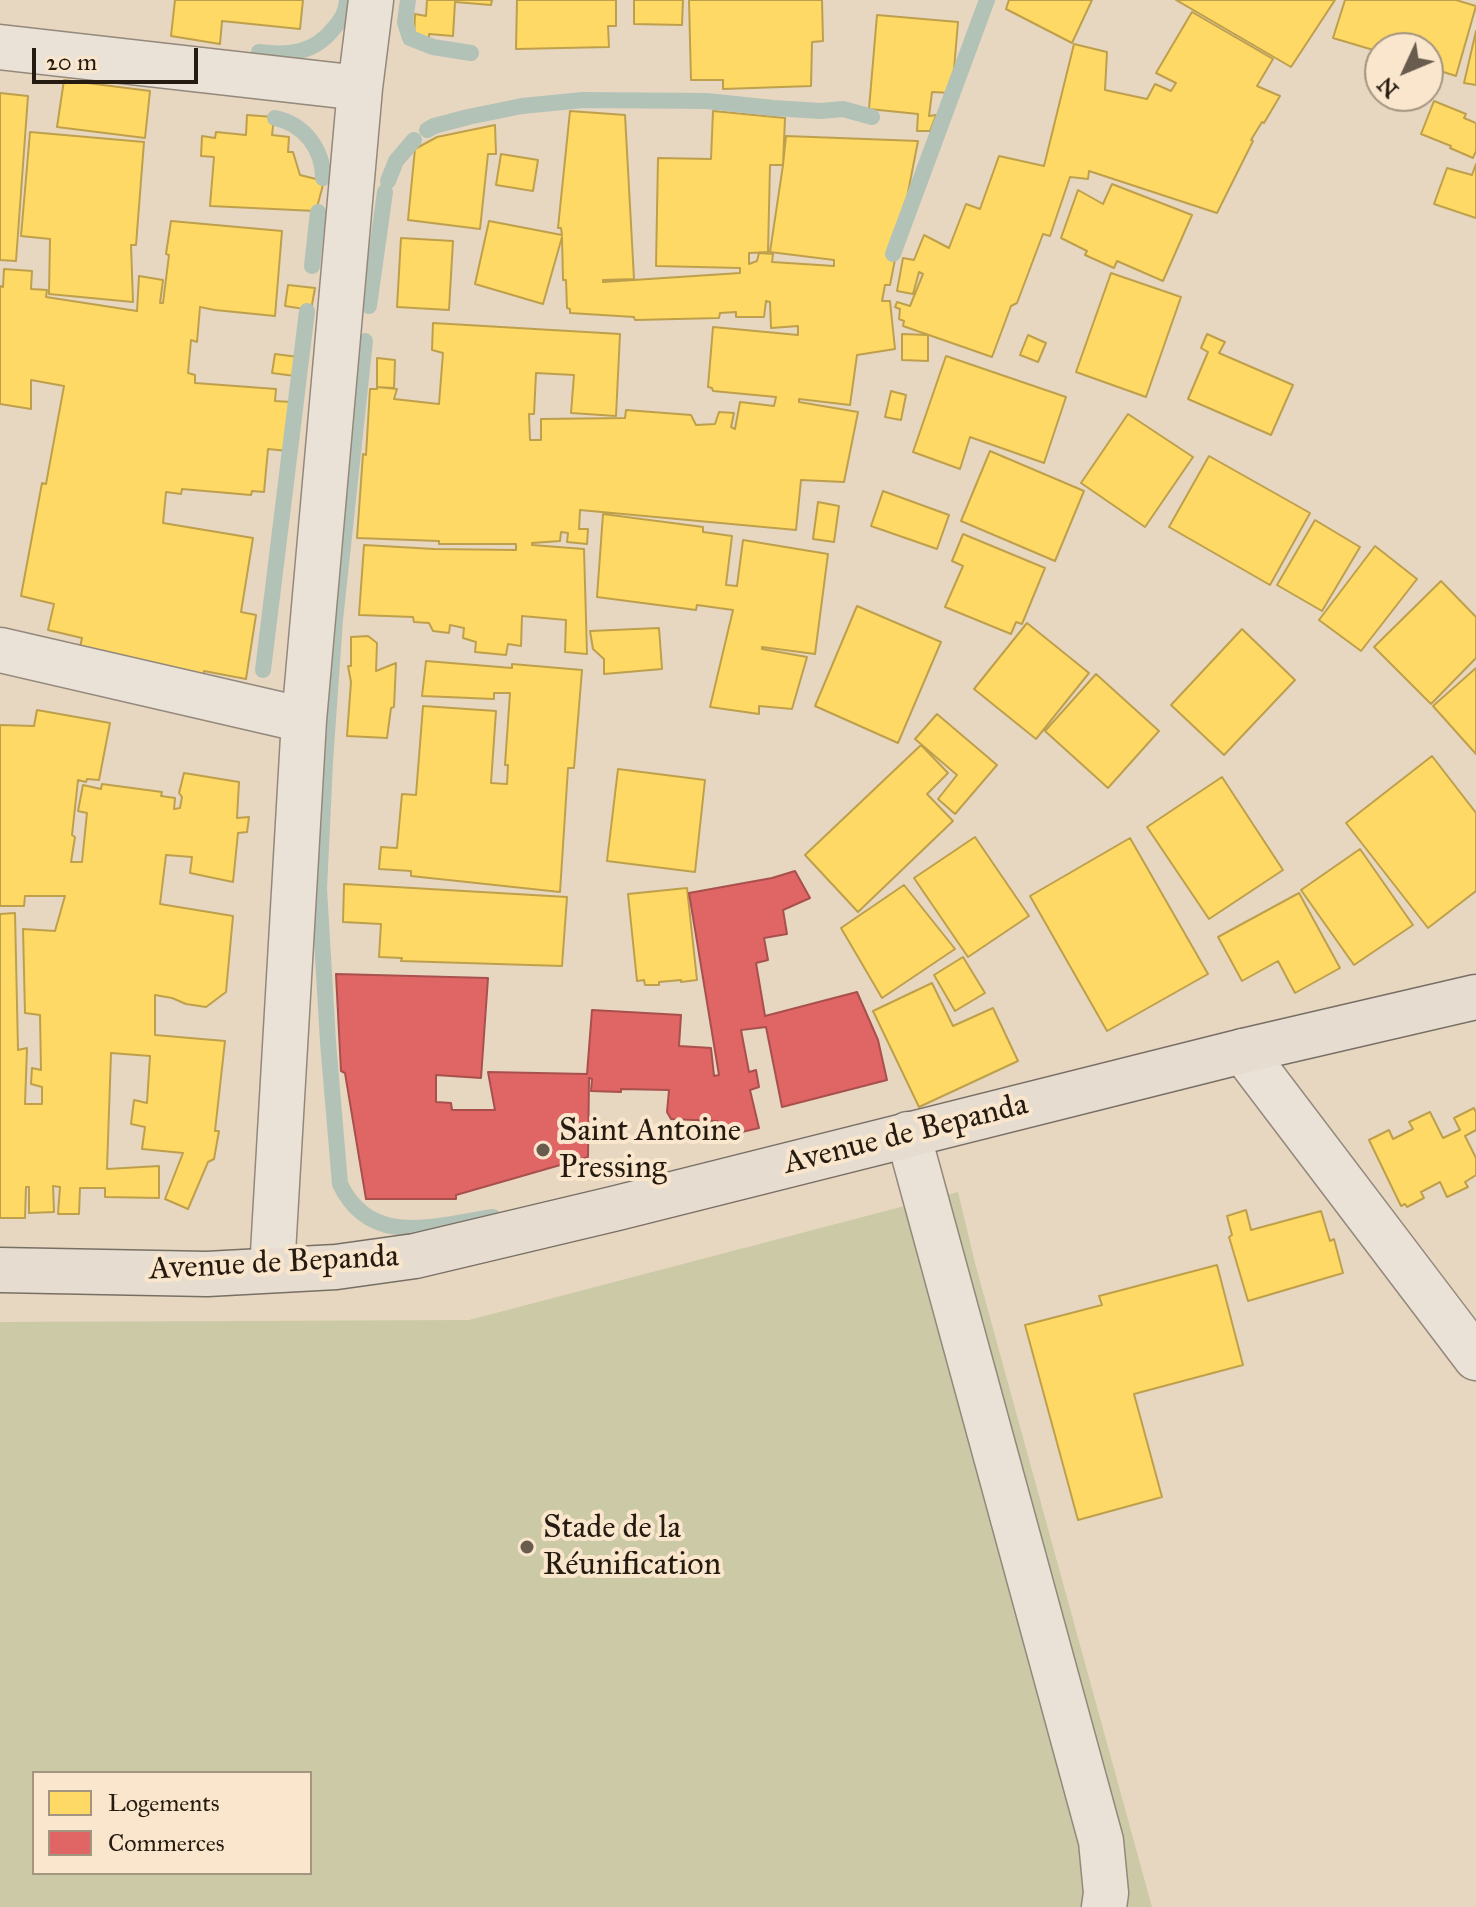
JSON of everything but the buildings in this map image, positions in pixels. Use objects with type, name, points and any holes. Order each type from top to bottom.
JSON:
[{"type":"main road","name":"Avenue de Bepanda","points":[[0,1270],[207,1274],[336,1267],[415,1256],[1243,1051],[1476,997]]},
{"type":"street","points":[[272,1270],[304,720],[360,88],[371,0]]},
{"type":"street","points":[[0,47],[360,88]]},
{"type":"street","points":[[0,650],[304,720]]},
{"type":"street","points":[[1243,1051],[1476,1358]]},
{"type":"street","points":[[908,1134],[1101,1841],[1106,1893],[1104,1907]]},
{"type":"shaded area","name":"Stade de la Réunification","points":[[958,1192],[1152,1907],[0,1907],[0,1322],[469,1320]]},
{"type":"waterway","points":[[259,52],[290,53],[310,48],[327,36],[339,22],[347,0]]},
{"type":"waterway","points":[[408,0],[405,22],[410,38],[433,47],[471,53]]},
{"type":"waterway","points":[[893,254],[987,0]]},
{"type":"waterway","points":[[427,130],[468,117],[522,106],[583,100],[707,101],[821,111],[843,109],[872,117]]},
{"type":"waterway","points":[[275,118],[295,126],[310,139],[320,157],[323,178]]},
{"type":"waterway","points":[[388,181],[396,161],[414,140]]},
{"type":"waterway","points":[[369,306],[385,192]]},
{"type":"waterway","points":[[312,266],[318,212]]},
{"type":"waterway","points":[[263,670],[307,311]]},
{"type":"waterway","points":[[365,341],[335,620],[319,889],[340,1184],[353,1204],[369,1218],[387,1225],[428,1227],[493,1217]]},
{"type":"place","name":"Saint Antoine Pressing","points":[[543,1150]]},
{"type":"place","name":"Stade de la Réunification","points":[[527,1547]]}]
